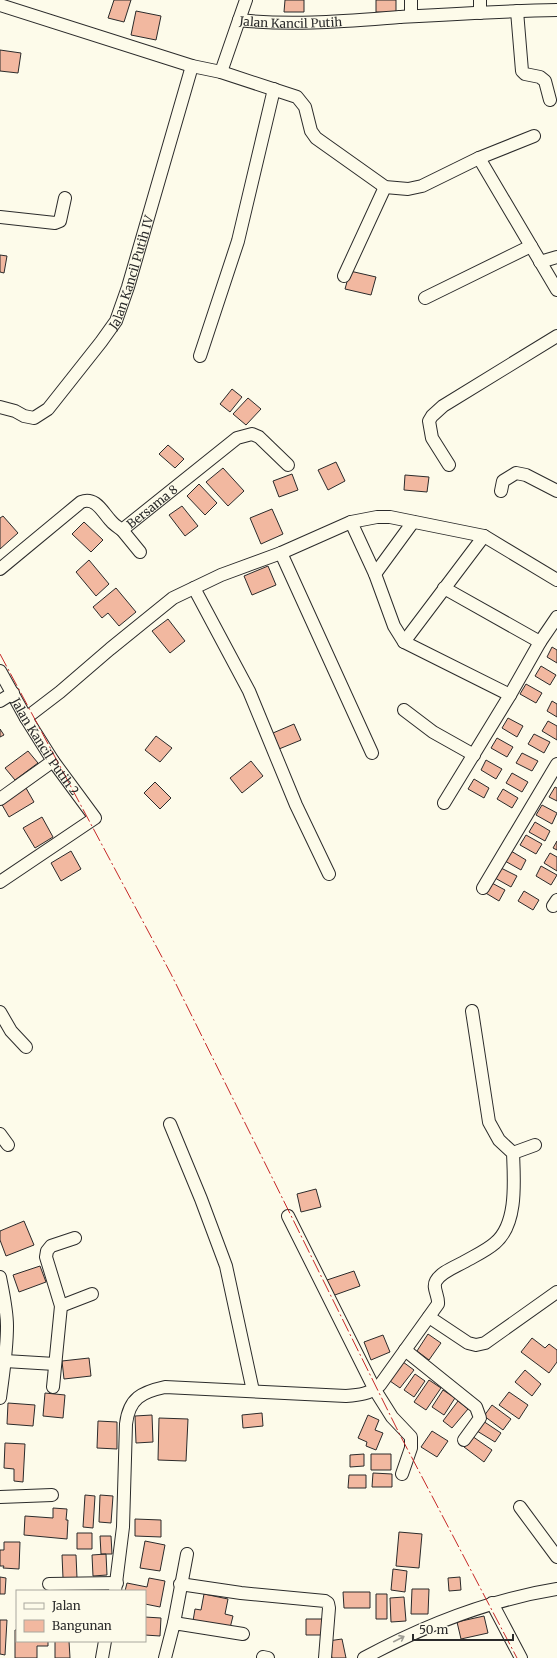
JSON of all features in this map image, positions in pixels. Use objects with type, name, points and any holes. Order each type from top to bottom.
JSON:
[{"type":"street","points":[[239,20],[246,0]]},
{"type":"street","points":[[411,16],[412,0]]},
{"type":"street","points":[[480,0],[480,13]]},
{"type":"street","points":[[0,5],[192,66],[222,72],[296,97],[305,107],[311,132],[316,138],[385,187],[408,189],[422,186],[479,158],[534,136]]},
{"type":"street","name":"Jalan Kancil Putih","points":[[222,72],[239,20],[263,23],[314,23],[411,16],[557,10]]},
{"type":"street","points":[[516,11],[522,71],[525,74],[540,77],[545,81],[550,100]]},
{"type":"street","name":"Jalan Kancil Putih IV","points":[[0,407],[34,418],[41,415],[48,409],[102,342],[116,321],[128,287],[192,66]]},
{"type":"street","points":[[200,356],[238,241],[274,89]]},
{"type":"street","points":[[479,158],[557,290]]},
{"type":"street","points":[[344,276],[385,187]]},
{"type":"street","points":[[0,217],[55,223],[60,221],[65,198]]},
{"type":"street","points":[[425,298],[531,246]]},
{"type":"street","points":[[540,262],[557,257]]},
{"type":"street","points":[[449,465],[432,438],[429,421],[432,416],[443,406],[557,336]]},
{"type":"street","name":"Bersama 8","points":[[0,569],[85,500],[91,501],[98,505],[111,521],[122,530],[236,438],[252,434],[259,437],[288,465]]},
{"type":"street","points":[[501,491],[503,481],[516,473],[526,475],[557,491]]},
{"type":"street","points":[[26,718],[60,692],[172,598],[221,575],[281,554],[351,522],[377,517],[413,522],[484,536],[557,580]]},
{"type":"street","points":[[351,522],[374,574],[394,626],[404,642],[510,694]]},
{"type":"street","points":[[374,574],[413,522]]},
{"type":"street","points":[[122,530],[140,552]]},
{"type":"street","points":[[404,642],[484,536]]},
{"type":"street","points":[[281,554],[372,753]]},
{"type":"street","points":[[194,588],[249,691],[296,805],[329,874]]},
{"type":"street","points":[[444,588],[540,642]]},
{"type":"street","points":[[444,803],[540,642],[557,617]]},
{"type":"street","name":"Jalan Kancil Putih 2","points":[[0,671],[26,718],[54,761],[95,818],[0,882]]},
{"type":"street","points":[[0,701],[13,693]]},
{"type":"street","points":[[404,710],[433,732],[474,755]]},
{"type":"street","points":[[0,799],[54,761]]},
{"type":"street","points":[[483,888],[554,778],[557,764]]},
{"type":"street","points":[[49,1584],[116,1587],[123,1528],[126,1424],[128,1412],[132,1403],[140,1396],[153,1390],[165,1387],[346,1396],[367,1393],[375,1390],[438,1304],[438,1297],[434,1286],[436,1280],[446,1272],[486,1250],[496,1243],[503,1234],[514,1198],[513,1154],[499,1140],[489,1122],[472,1011]]},
{"type":"street","points":[[0,1012],[11,1031],[26,1047]]},
{"type":"street","points":[[170,1124],[201,1199],[226,1266],[253,1391]]},
{"type":"street","points":[[0,1134],[8,1145]]},
{"type":"street","points":[[513,1154],[534,1144]]},
{"type":"street","points":[[288,1216],[375,1390],[392,1418],[411,1437],[411,1448],[402,1474]]},
{"type":"street","points":[[53,1387],[61,1306],[46,1257],[46,1251],[51,1246],[75,1238]]},
{"type":"street","points":[[0,1277],[5,1302],[7,1326],[5,1361],[0,1398]]},
{"type":"street","points":[[429,1317],[468,1343],[473,1345],[481,1345],[502,1332],[557,1292]]},
{"type":"street","points":[[61,1306],[92,1294]]},
{"type":"street","points":[[405,1350],[476,1407],[480,1418],[464,1440]]},
{"type":"street","points":[[5,1361],[55,1364]]},
{"type":"street","points":[[0,1497],[52,1495]]},
{"type":"street","points":[[520,1507],[557,1557]]},
{"type":"street","points":[[165,1658],[174,1623],[180,1584],[187,1554]]},
{"type":"street","points":[[180,1584],[241,1593],[324,1601],[328,1603],[329,1608],[325,1658]]},
{"type":"street","points":[[364,1658],[399,1639],[426,1627],[492,1603],[557,1589]]},
{"type":"street","points":[[492,1603],[521,1658]]},
{"type":"street","points":[[174,1623],[243,1634]]},
{"type":"street","points":[[102,1658],[105,1642]]},
{"type":"building","points":[[114,0],[131,0],[124,22],[108,18]]},
{"type":"building","points":[[285,0],[304,0],[304,12],[284,12]]},
{"type":"building","points":[[376,0],[396,0],[396,13],[376,12]]},
{"type":"building","points":[[136,11],[161,16],[156,40],[131,35]]},
{"type":"building","points":[[0,50],[21,53],[18,73],[0,71]]},
{"type":"building","points":[[0,255],[7,256],[4,273],[0,272]]},
{"type":"building","points":[[350,271],[376,277],[371,295],[345,289]]},
{"type":"building","points":[[232,389],[242,397],[230,412],[220,404]]},
{"type":"building","points":[[248,398],[261,409],[246,425],[233,414]]},
{"type":"building","points":[[168,445],[184,459],[175,468],[159,454]]},
{"type":"building","points":[[336,462],[345,481],[328,490],[318,470]]},
{"type":"building","points":[[223,468],[244,491],[228,506],[206,482]]},
{"type":"building","points":[[292,474],[298,490],[279,497],[273,481]]},
{"type":"building","points":[[405,475],[429,477],[427,492],[404,490]]},
{"type":"building","points":[[199,484],[217,503],[205,515],[187,496]]},
{"type":"building","points":[[182,506],[198,526],[185,536],[169,515]]},
{"type":"building","points":[[272,509],[283,534],[261,544],[250,518]]},
{"type":"building","points":[[3,516],[18,533],[0,549],[0,518]]},
{"type":"building","points":[[84,522],[103,540],[91,552],[72,534]]},
{"type":"building","points":[[89,560],[109,584],[96,596],[76,572]]},
{"type":"building","points":[[268,566],[276,585],[252,595],[244,576]]},
{"type":"building","points":[[116,588],[136,612],[119,626],[108,613],[102,618],[93,607]]},
{"type":"building","points":[[168,619],[185,641],[170,653],[152,631]]},
{"type":"building","points":[[552,647],[557,650],[557,663],[547,657]]},
{"type":"building","points":[[541,666],[556,675],[550,685],[535,676]]},
{"type":"building","points":[[526,684],[542,693],[536,703],[520,694]]},
{"type":"building","points":[[552,701],[557,704],[557,717],[547,711]]},
{"type":"building","points":[[508,718],[523,726],[517,737],[502,728]]},
{"type":"building","points":[[548,721],[557,726],[557,740],[542,731]]},
{"type":"building","points":[[294,724],[301,740],[279,749],[273,733]]},
{"type":"building","points":[[0,729],[4,735],[0,737]]},
{"type":"building","points":[[534,734],[550,742],[544,753],[528,744]]},
{"type":"building","points":[[156,736],[172,748],[160,762],[145,750]]},
{"type":"building","points":[[497,738],[513,747],[507,757],[491,748]]},
{"type":"building","points":[[28,751],[38,763],[15,780],[5,768]]},
{"type":"building","points":[[522,753],[538,761],[532,771],[516,763]]},
{"type":"building","points":[[486,760],[502,769],[496,779],[481,770]]},
{"type":"building","points":[[251,761],[263,776],[242,793],[230,778]]},
{"type":"building","points":[[512,773],[528,782],[522,792],[506,783]]},
{"type":"building","points":[[474,779],[489,788],[484,798],[468,789]]},
{"type":"building","points":[[155,782],[171,798],[160,809],[144,793]]},
{"type":"building","points":[[555,787],[557,788],[557,801],[549,797]]},
{"type":"building","points":[[26,788],[34,802],[9,817],[1,803]]},
{"type":"building","points":[[503,789],[518,798],[512,808],[497,799]]},
{"type":"building","points":[[542,805],[557,813],[552,824],[536,815]]},
{"type":"building","points":[[42,817],[53,837],[35,848],[23,828]]},
{"type":"building","points":[[535,822],[550,831],[545,841],[529,832]]},
{"type":"building","points":[[526,835],[542,844],[536,854],[520,845]]},
{"type":"building","points":[[557,841],[557,850],[553,848]]},
{"type":"building","points":[[71,851],[81,869],[61,881],[51,863]]},
{"type":"building","points":[[511,851],[526,860],[521,870],[505,861]]},
{"type":"building","points":[[550,853],[557,857],[557,871],[544,863]]},
{"type":"building","points":[[541,866],[557,875],[551,885],[536,876]]},
{"type":"building","points":[[501,868],[517,876],[511,887],[495,878]]},
{"type":"building","points":[[490,882],[505,890],[499,901],[484,892]]},
{"type":"building","points":[[524,891],[539,900],[533,910],[518,901]]},
{"type":"building","points":[[316,1189],[321,1207],[301,1212],[297,1194]]},
{"type":"building","points":[[24,1221],[34,1245],[6,1256],[0,1240],[0,1231]]},
{"type":"building","points":[[40,1266],[46,1282],[19,1292],[13,1275]]},
{"type":"building","points":[[354,1271],[360,1286],[332,1296],[327,1280]]},
{"type":"building","points":[[428,1334],[441,1343],[429,1360],[417,1351]]},
{"type":"building","points":[[383,1335],[390,1352],[371,1360],[364,1342]]},
{"type":"building","points":[[532,1338],[545,1348],[549,1344],[557,1350],[557,1362],[549,1373],[521,1352]]},
{"type":"building","points":[[89,1358],[91,1376],[64,1379],[62,1361]]},
{"type":"building","points":[[403,1362],[414,1370],[400,1388],[390,1381]]},
{"type":"building","points":[[525,1370],[541,1384],[532,1396],[515,1382]]},
{"type":"building","points":[[415,1374],[425,1381],[414,1397],[404,1390]]},
{"type":"building","points":[[429,1380],[441,1388],[426,1410],[414,1402]]},
{"type":"building","points":[[443,1390],[455,1398],[444,1415],[432,1407]]},
{"type":"building","points":[[509,1392],[528,1405],[519,1419],[499,1405]]},
{"type":"building","points":[[45,1393],[65,1395],[63,1418],[43,1416]]},
{"type":"building","points":[[458,1401],[468,1409],[452,1428],[443,1421]]},
{"type":"building","points":[[8,1403],[35,1405],[33,1426],[7,1424]]},
{"type":"building","points":[[492,1405],[511,1419],[503,1430],[484,1416]]},
{"type":"building","points":[[262,1413],[263,1426],[243,1428],[242,1415]]},
{"type":"building","points":[[152,1415],[153,1442],[136,1443],[135,1416]]},
{"type":"building","points":[[368,1415],[379,1420],[375,1430],[383,1433],[376,1450],[366,1446],[367,1442],[358,1438]]},
{"type":"building","points":[[159,1418],[188,1419],[186,1461],[158,1460]]},
{"type":"building","points":[[98,1421],[117,1422],[117,1449],[97,1448]]},
{"type":"building","points":[[483,1421],[501,1433],[495,1442],[477,1431]]},
{"type":"building","points":[[432,1431],[448,1441],[437,1457],[421,1447]]},
{"type":"building","points":[[472,1436],[492,1450],[484,1462],[464,1447]]},
{"type":"building","points":[[5,1443],[25,1444],[23,1482],[14,1481],[14,1469],[4,1468]]},
{"type":"building","points":[[364,1454],[364,1466],[350,1467],[350,1455]]},
{"type":"building","points":[[371,1454],[391,1454],[391,1470],[371,1470]]},
{"type":"building","points":[[373,1473],[392,1474],[392,1487],[372,1487]]},
{"type":"building","points":[[349,1475],[366,1475],[366,1488],[348,1488]]},
{"type":"building","points":[[85,1495],[95,1496],[93,1528],[83,1527]]},
{"type":"building","points":[[100,1495],[113,1496],[111,1523],[99,1522]]},
{"type":"building","points":[[53,1508],[67,1509],[67,1539],[24,1535],[25,1516],[53,1518]]},
{"type":"building","points":[[135,1519],[161,1520],[161,1537],[135,1536]]},
{"type":"building","points":[[399,1532],[422,1534],[419,1568],[396,1566]]},
{"type":"building","points":[[77,1533],[92,1533],[92,1549],[77,1549]]},
{"type":"building","points":[[100,1536],[111,1536],[112,1554],[101,1554]]},
{"type":"building","points":[[145,1541],[165,1545],[160,1571],[140,1568]]},
{"type":"building","points":[[4,1542],[20,1542],[19,1569],[3,1568],[4,1566],[0,1566],[0,1550],[4,1550]]},
{"type":"building","points":[[106,1554],[107,1575],[93,1576],[92,1555]]},
{"type":"building","points":[[62,1555],[76,1555],[77,1578],[63,1578]]},
{"type":"building","points":[[393,1569],[407,1571],[405,1592],[391,1590]]},
{"type":"building","points":[[0,1577],[6,1578],[5,1594],[0,1594]]},
{"type":"building","points":[[460,1577],[461,1590],[449,1591],[448,1578]]},
{"type":"building","points":[[149,1578],[165,1581],[160,1607],[146,1604],[146,1590],[125,1590],[127,1583],[147,1587]]},
{"type":"building","points":[[81,1588],[101,1590],[81,1590]]},
{"type":"building","points":[[412,1589],[429,1589],[428,1614],[411,1614]]},
{"type":"building","points":[[343,1592],[370,1592],[370,1608],[344,1608]]},
{"type":"building","points":[[204,1594],[228,1599],[225,1614],[233,1616],[230,1628],[193,1621],[195,1609],[201,1610]]},
{"type":"building","points":[[376,1594],[387,1594],[387,1619],[376,1619]]},
{"type":"building","points":[[404,1597],[406,1621],[391,1622],[390,1598]]},
{"type":"building","points":[[484,1616],[488,1633],[461,1639],[457,1622]]},
{"type":"building","points":[[146,1617],[161,1618],[160,1636],[146,1635]]},
{"type":"building","points":[[306,1619],[327,1619],[327,1635],[306,1635]]},
{"type":"building","points":[[0,1620],[7,1620],[5,1655],[0,1654]]},
{"type":"building","points":[[15,1630],[16,1642],[48,1642],[48,1646],[37,1646],[37,1658],[15,1658]]},
{"type":"building","points":[[342,1639],[346,1658],[332,1658],[328,1641]]},
{"type":"building","points":[[55,1642],[69,1642],[70,1658],[55,1658]]},
{"type":"power","points":[[0,654],[171,974],[400,1435],[517,1658]]}]
